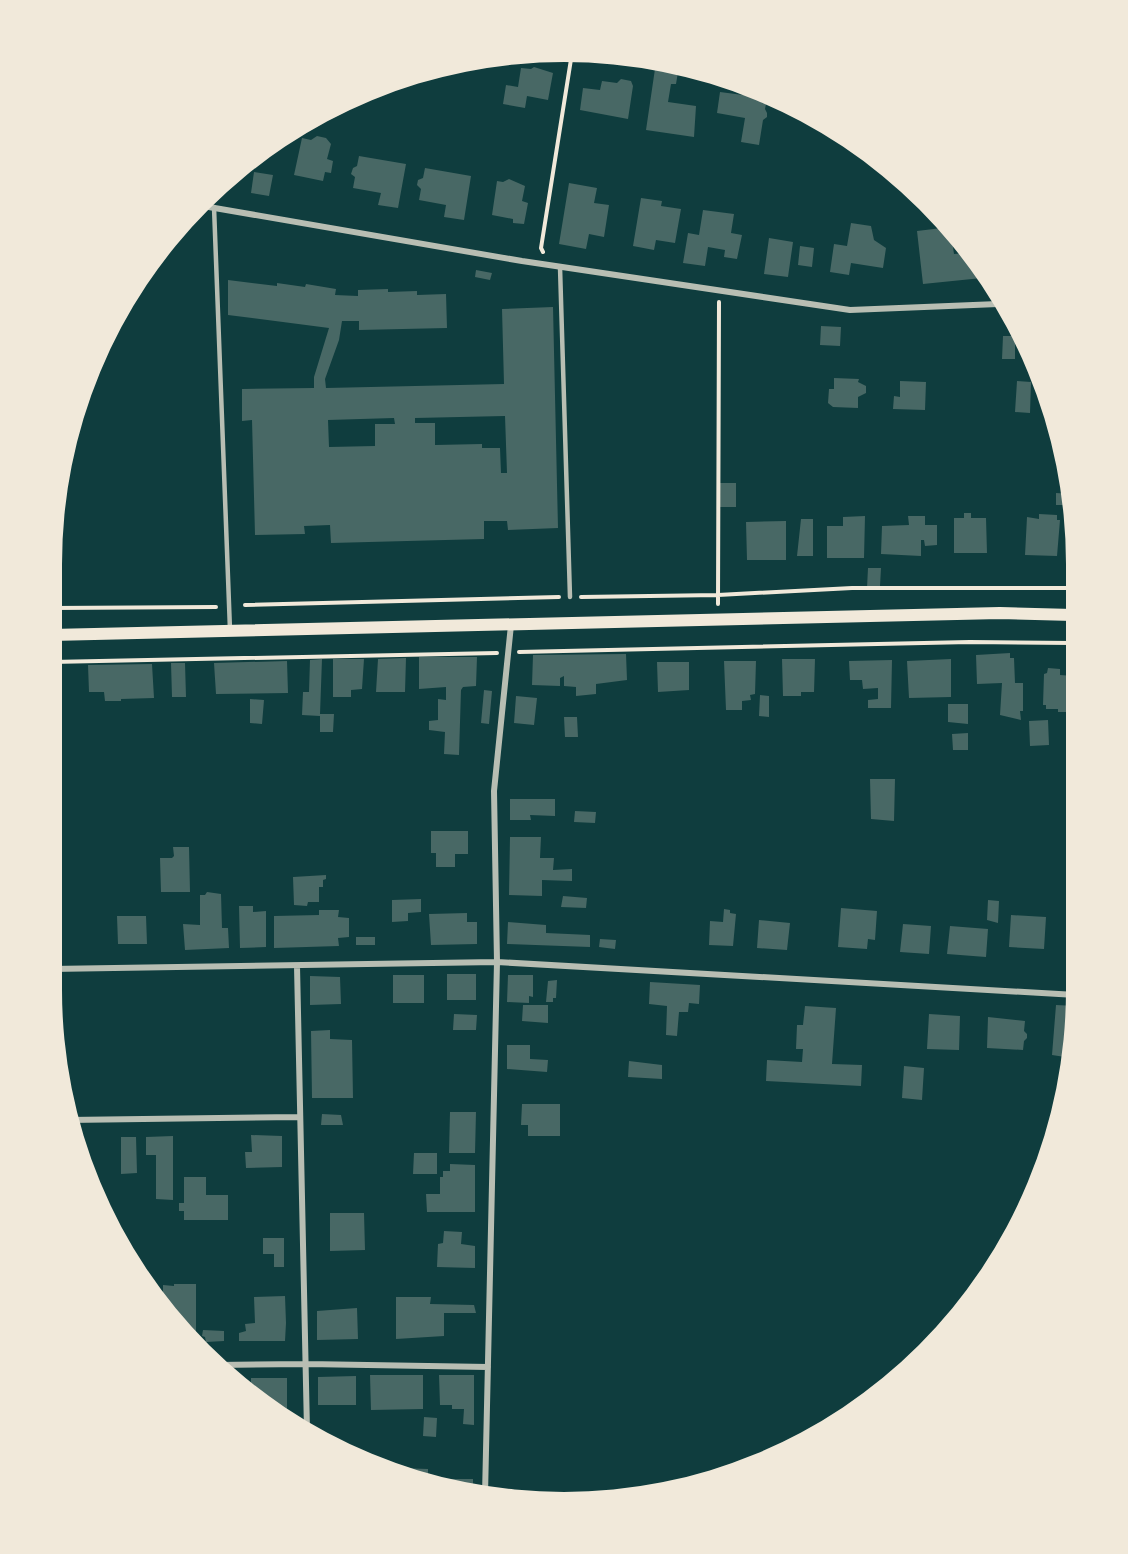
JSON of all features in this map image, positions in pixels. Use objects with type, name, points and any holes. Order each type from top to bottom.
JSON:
[{"type":"main road","points":[[62,635],[1000,613],[1066,615]]},
{"type":"street","points":[[214,207],[551,266],[850,310],[994,304]]},
{"type":"street","points":[[485,1486],[497,962],[494,791],[511,624]]},
{"type":"street","points":[[62,969],[497,962],[1066,994]]},
{"type":"street","points":[[297,966],[307,1421]]},
{"type":"street","points":[[79,1120],[299,1117]]},
{"type":"street","points":[[230,1365],[488,1367]]},
{"type":"lane","points":[[214,207],[230,631]]},
{"type":"lane","points":[[560,267],[570,597]]},
{"type":"path","points":[[551,266],[541,248],[571,62]]},
{"type":"path","points":[[718,620],[719,291]]},
{"type":"path","points":[[245,605],[570,597],[700,598],[718,595],[852,588],[1066,588]]},
{"type":"path","points":[[62,608],[216,607]]},
{"type":"path","points":[[62,662],[970,642],[1066,644]]},
{"type":"building","points":[[534,67],[553,73],[548,100],[527,96],[525,108],[503,104],[506,85],[518,87],[521,68]]},
{"type":"building","points":[[655,70],[678,75],[676,84],[671,84],[668,102],[696,106],[694,137],[646,130]]},
{"type":"building","points":[[621,79],[631,81],[633,86],[628,119],[580,110],[583,88],[600,90],[602,81],[617,83]]},
{"type":"building","points":[[720,92],[743,95],[766,104],[767,117],[763,120],[759,145],[741,142],[745,118],[717,113]]},
{"type":"building","points":[[317,136],[326,138],[331,144],[327,159],[333,161],[331,173],[325,172],[323,181],[294,175],[302,138],[311,140]]},
{"type":"building","points":[[359,156],[406,164],[398,208],[378,205],[381,193],[353,188],[355,177],[351,174],[353,168],[357,166]]},
{"type":"building","points":[[425,168],[471,176],[464,220],[444,217],[446,205],[419,200],[421,189],[417,185],[418,180],[423,178]]},
{"type":"building","points":[[254,172],[273,175],[269,196],[251,193]]},
{"type":"building","points":[[509,179],[525,186],[522,201],[528,203],[524,224],[513,223],[513,219],[492,215],[497,181],[503,182]]},
{"type":"building","points":[[569,183],[597,188],[594,203],[609,205],[604,237],[589,234],[586,249],[559,244]]},
{"type":"building","points":[[641,198],[662,201],[661,206],[681,209],[675,243],[656,240],[654,250],[633,246]]},
{"type":"building","points":[[703,210],[734,214],[731,233],[742,235],[737,259],[724,257],[725,250],[708,247],[705,266],[683,263],[688,233],[699,235]]},
{"type":"building","points":[[851,223],[871,226],[874,240],[886,248],[883,268],[851,263],[849,275],[830,272],[834,244],[847,246]]},
{"type":"building","points":[[938,228],[953,246],[954,254],[959,254],[977,278],[923,284],[917,231]]},
{"type":"building","points":[[769,238],[793,242],[788,277],[764,274]]},
{"type":"building","points":[[800,246],[814,248],[812,267],[798,265]]},
{"type":"building","points":[[476,270],[492,273],[490,280],[475,277]]},
{"type":"building","points":[[228,280],[277,286],[277,283],[305,287],[306,284],[336,289],[335,295],[358,296],[358,290],[388,289],[388,292],[417,291],[417,295],[446,294],[447,328],[359,330],[359,321],[342,321],[339,340],[325,379],[326,388],[504,384],[502,309],[553,307],[558,528],[508,530],[507,521],[484,521],[484,539],[331,543],[330,525],[304,526],[305,534],[255,535],[252,420],[242,421],[242,389],[314,388],[314,377],[329,328],[228,315]],"holes":[[[505,416],[507,473],[501,473],[500,448],[482,448],[482,444],[435,445],[435,423],[415,423],[415,418]],[[394,418],[395,424],[375,424],[375,446],[329,447],[328,420]]]},
{"type":"building","points":[[821,326],[841,327],[840,346],[820,345]]},
{"type":"building","points":[[1003,336],[1012,336],[1015,342],[1015,359],[1002,359]]},
{"type":"building","points":[[834,378],[859,379],[858,382],[866,386],[866,393],[858,397],[858,408],[833,407],[828,403],[829,389],[834,389]]},
{"type":"building","points":[[900,381],[926,382],[925,410],[893,409],[894,396],[900,397]]},
{"type":"building","points":[[1017,381],[1031,382],[1030,413],[1015,412]]},
{"type":"building","points":[[720,483],[736,483],[736,507],[720,507]]},
{"type":"building","points":[[1056,493],[1061,493],[1063,505],[1056,505]]},
{"type":"building","points":[[964,513],[971,513],[971,518],[986,518],[987,553],[954,553],[954,518],[964,518]]},
{"type":"building","points":[[1039,514],[1057,515],[1057,520],[1060,520],[1057,556],[1025,555],[1027,517],[1039,519]]},
{"type":"building","points":[[865,516],[864,558],[827,558],[827,526],[843,526],[843,517]]},
{"type":"building","points":[[908,516],[925,516],[925,525],[937,525],[937,545],[925,546],[924,540],[921,540],[921,556],[881,554],[882,526],[909,525]]},
{"type":"building","points":[[801,519],[813,519],[813,556],[797,556]]},
{"type":"building","points":[[786,521],[786,560],[747,560],[746,522]]},
{"type":"building","points":[[868,568],[881,568],[880,586],[867,588]]},
{"type":"building","points":[[1010,653],[1010,658],[1014,658],[1015,683],[1023,683],[1021,720],[1000,715],[1002,683],[977,684],[976,655]]},
{"type":"building","points":[[626,654],[627,680],[596,684],[596,694],[576,696],[576,687],[564,686],[564,676],[560,678],[560,686],[532,685],[533,655]]},
{"type":"building","points":[[419,657],[477,657],[476,686],[463,687],[461,690],[459,755],[444,754],[445,732],[429,730],[429,721],[438,720],[438,699],[446,700],[446,687],[419,689]]},
{"type":"building","points":[[406,658],[405,692],[376,692],[378,659]]},
{"type":"building","points":[[322,659],[320,714],[334,714],[333,732],[320,732],[320,716],[302,715],[303,692],[309,692],[310,660]]},
{"type":"building","points":[[333,659],[364,659],[362,689],[351,690],[351,697],[333,697]]},
{"type":"building","points":[[782,659],[815,659],[814,692],[801,692],[801,696],[783,696]]},
{"type":"building","points":[[951,659],[951,697],[909,698],[907,661]]},
{"type":"building","points":[[892,660],[891,708],[868,708],[868,700],[878,699],[878,688],[863,689],[862,680],[850,680],[849,661]]},
{"type":"building","points":[[287,661],[288,693],[216,694],[214,663]]},
{"type":"building","points":[[724,661],[756,661],[755,694],[750,695],[751,700],[742,701],[742,710],[726,710]]},
{"type":"building","points":[[657,662],[689,662],[689,690],[658,692]]},
{"type":"building","points":[[171,663],[185,663],[186,697],[172,697]]},
{"type":"building","points":[[152,664],[154,698],[105,701],[104,692],[89,692],[88,665]]},
{"type":"building","points":[[1048,668],[1060,669],[1060,675],[1066,675],[1066,712],[1046,709],[1046,705],[1043,705],[1044,674],[1047,673]]},
{"type":"building","points":[[484,690],[492,691],[489,724],[481,723]]},
{"type":"building","points":[[760,695],[769,696],[769,717],[759,716]]},
{"type":"building","points":[[516,696],[537,698],[534,725],[514,723]]},
{"type":"building","points":[[250,699],[264,700],[262,724],[250,723]]},
{"type":"building","points":[[948,704],[968,704],[968,724],[948,722]]},
{"type":"building","points":[[564,717],[577,717],[578,737],[565,737]]},
{"type":"building","points":[[1048,720],[1049,745],[1030,746],[1029,721]]},
{"type":"building","points":[[968,733],[968,750],[953,750],[952,734]]},
{"type":"building","points":[[870,779],[895,779],[894,821],[871,819]]},
{"type":"building","points":[[510,799],[555,799],[555,816],[530,815],[531,820],[510,820]]},
{"type":"building","points":[[575,811],[596,812],[595,823],[574,822]]},
{"type":"building","points":[[431,831],[468,831],[468,854],[455,854],[455,867],[436,867],[436,853],[431,853]]},
{"type":"building","points":[[510,837],[541,837],[540,858],[554,858],[553,870],[572,869],[572,881],[542,880],[542,896],[509,895]]},
{"type":"building","points":[[173,847],[189,847],[190,892],[161,892],[160,858],[172,858],[174,856]]},
{"type":"building","points":[[326,875],[323,887],[319,887],[319,902],[308,902],[307,906],[294,905],[293,877]]},
{"type":"building","points":[[207,892],[221,894],[222,928],[228,928],[229,948],[185,950],[183,924],[200,925],[200,895],[205,895]]},
{"type":"building","points":[[563,896],[587,898],[586,908],[561,907]]},
{"type":"building","points":[[421,899],[421,912],[408,913],[408,921],[392,922],[392,900]]},
{"type":"building","points":[[988,900],[999,901],[998,923],[987,920]]},
{"type":"building","points":[[239,906],[253,906],[253,912],[266,911],[266,947],[240,948]]},
{"type":"building","points":[[841,908],[877,911],[875,940],[868,939],[867,949],[838,947]]},
{"type":"building","points":[[724,909],[736,914],[733,946],[709,945],[710,921],[723,922]]},
{"type":"building","points":[[319,910],[339,910],[338,917],[349,918],[349,937],[338,938],[339,946],[274,948],[274,916],[319,915]]},
{"type":"building","points":[[467,913],[467,922],[477,922],[477,944],[431,945],[429,914]]},
{"type":"building","points":[[1011,915],[1046,917],[1044,949],[1009,947]]},
{"type":"building","points":[[117,916],[146,916],[147,944],[118,944]]},
{"type":"building","points":[[759,920],[790,923],[787,950],[757,948]]},
{"type":"building","points":[[508,922],[546,925],[546,933],[590,935],[590,947],[507,944]]},
{"type":"building","points":[[903,924],[931,926],[929,954],[900,952]]},
{"type":"building","points":[[950,926],[988,929],[986,957],[947,954]]},
{"type":"building","points":[[356,937],[375,937],[375,945],[356,945]]},
{"type":"building","points":[[600,939],[616,940],[615,949],[599,947]]},
{"type":"building","points":[[447,974],[476,974],[476,1000],[447,1000]]},
{"type":"building","points":[[393,975],[424,975],[424,1003],[393,1003]]},
{"type":"building","points":[[508,975],[533,975],[533,997],[529,996],[529,1003],[507,1002]]},
{"type":"building","points":[[310,976],[340,977],[341,1004],[310,1005]]},
{"type":"building","points":[[557,980],[556,998],[553,998],[553,1002],[546,1002],[548,981]]},
{"type":"building","points":[[650,982],[700,985],[699,1004],[689,1003],[688,1012],[679,1012],[677,1036],[666,1035],[667,1006],[649,1004]]},
{"type":"building","points":[[523,1005],[548,1005],[548,1023],[522,1021]]},
{"type":"building","points":[[1056,1005],[1066,1005],[1062,1057],[1052,1055]]},
{"type":"building","points":[[805,1006],[836,1008],[832,1064],[862,1065],[861,1086],[766,1081],[767,1060],[802,1062],[803,1049],[796,1049],[797,1025],[803,1025]]},
{"type":"building","points":[[454,1014],[477,1015],[476,1030],[453,1030]]},
{"type":"building","points":[[929,1014],[960,1016],[959,1050],[927,1049]]},
{"type":"building","points":[[988,1017],[1025,1021],[1024,1031],[1027,1038],[1024,1041],[1023,1050],[987,1048]]},
{"type":"building","points":[[330,1030],[330,1039],[352,1040],[353,1098],[312,1098],[311,1031]]},
{"type":"building","points":[[507,1045],[530,1045],[530,1059],[548,1060],[547,1072],[507,1069]]},
{"type":"building","points":[[629,1061],[662,1065],[662,1079],[628,1077]]},
{"type":"building","points":[[904,1066],[924,1068],[922,1100],[902,1098]]},
{"type":"building","points":[[522,1104],[560,1104],[560,1136],[528,1136],[528,1125],[521,1125]]},
{"type":"building","points":[[450,1112],[476,1112],[475,1153],[449,1153]]},
{"type":"building","points":[[322,1114],[341,1115],[343,1125],[321,1125]]},
{"type":"building","points":[[251,1135],[282,1136],[282,1167],[246,1168],[245,1152],[252,1152]]},
{"type":"building","points":[[173,1136],[173,1200],[156,1199],[156,1155],[146,1155],[146,1137]]},
{"type":"building","points":[[121,1137],[136,1137],[137,1173],[121,1174]]},
{"type":"building","points":[[414,1153],[437,1153],[437,1174],[413,1174]]},
{"type":"building","points":[[450,1164],[475,1165],[475,1212],[427,1212],[426,1194],[440,1194],[440,1177],[443,1177],[443,1171],[450,1171]]},
{"type":"building","points":[[184,1177],[206,1177],[206,1195],[228,1195],[228,1220],[184,1220],[184,1211],[179,1211],[179,1203],[184,1203]]},
{"type":"building","points":[[330,1213],[364,1213],[365,1250],[330,1251]]},
{"type":"building","points":[[444,1231],[462,1232],[461,1244],[475,1246],[475,1268],[437,1267],[438,1244],[443,1243]]},
{"type":"building","points":[[263,1238],[284,1238],[284,1267],[274,1267],[274,1254],[263,1254]]},
{"type":"building","points":[[174,1284],[196,1284],[196,1331],[163,1293],[163,1285],[174,1286]]},
{"type":"building","points":[[285,1296],[285,1341],[239,1341],[239,1333],[246,1331],[245,1324],[255,1323],[254,1297]]},
{"type":"building","points":[[396,1297],[431,1297],[430,1304],[474,1305],[476,1313],[444,1313],[444,1336],[396,1339]]},
{"type":"building","points":[[357,1308],[358,1339],[317,1340],[317,1311]]},
{"type":"building","points":[[203,1330],[224,1331],[224,1341],[206,1342],[205,1337],[202,1336]]},
{"type":"building","points":[[370,1375],[423,1375],[423,1409],[371,1410]]},
{"type":"building","points":[[439,1375],[474,1375],[474,1425],[463,1424],[464,1409],[452,1409],[452,1405],[440,1405]]},
{"type":"building","points":[[356,1376],[356,1405],[318,1405],[318,1377]]},
{"type":"building","points":[[251,1378],[287,1378],[287,1409],[258,1389],[251,1383]]},
{"type":"building","points":[[424,1417],[437,1418],[436,1437],[423,1436]]},
{"type":"building","points":[[411,1468],[428,1469],[428,1473]]},
{"type":"building","points":[[450,1479],[473,1479],[473,1484]]}]
